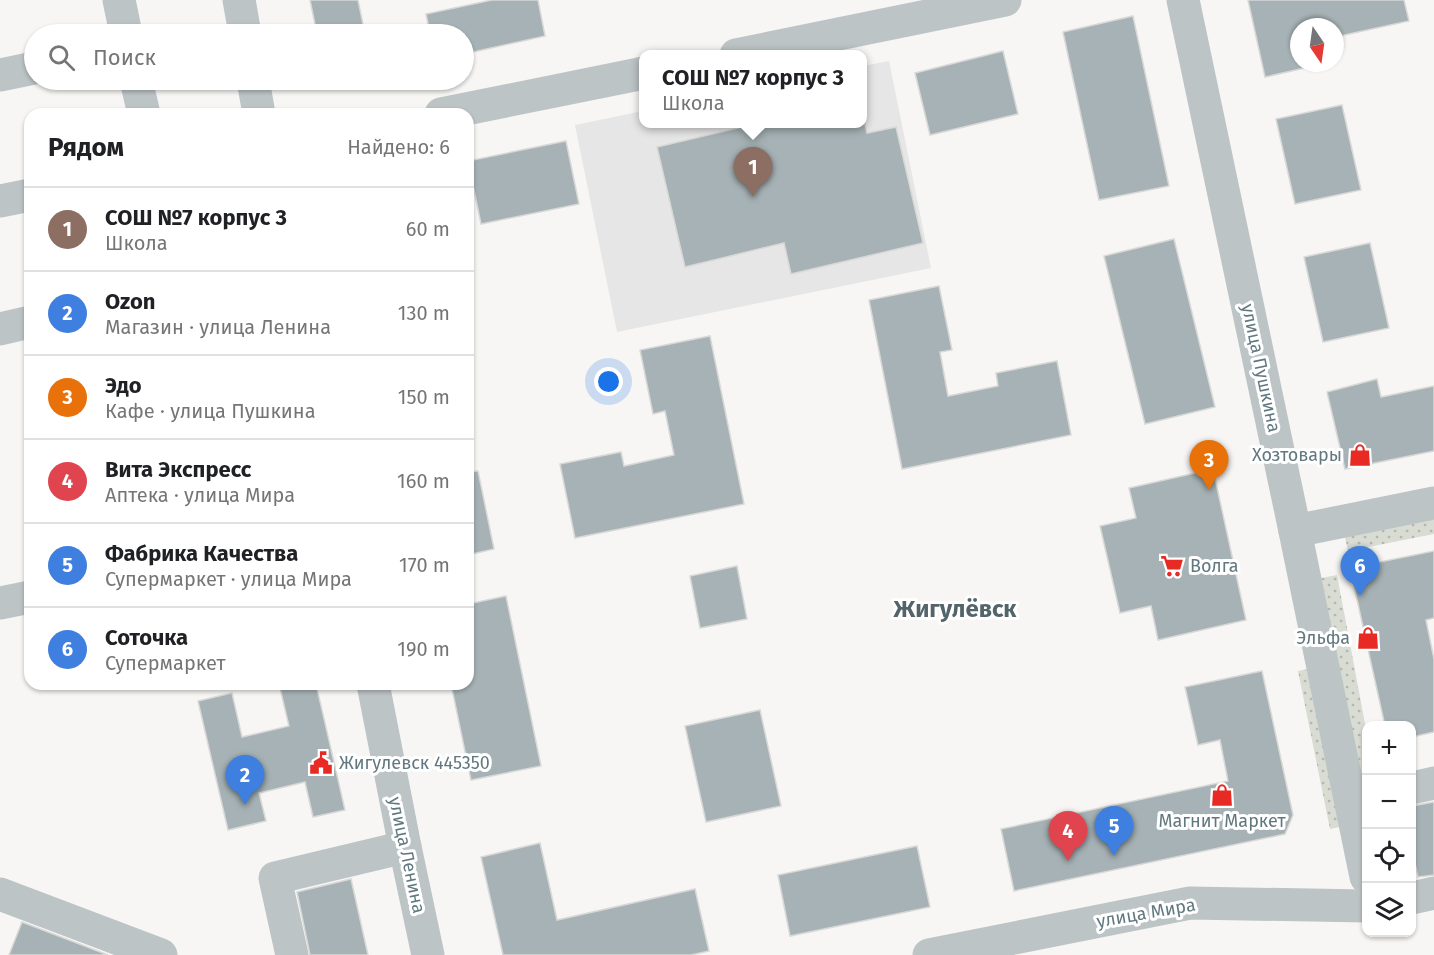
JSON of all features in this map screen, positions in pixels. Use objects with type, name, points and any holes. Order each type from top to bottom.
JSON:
[{"type":"street","points":[[119,0],[124,24]]},
{"type":"street","points":[[239,0],[243,24]]},
{"type":"street","points":[[755,50],[1005,0]]},
{"type":"street","name":"улица Пушкина","points":[[1183,0],[1295,531],[1359,798],[1362,832]]},
{"type":"street","points":[[0,75],[24,70]]},
{"type":"street","points":[[471,108],[639,74]]},
{"type":"street","points":[[138,90],[143,108]]},
{"type":"street","points":[[255,90],[258,108]]},
{"type":"street","points":[[0,201],[24,196]]},
{"type":"street","points":[[0,329],[24,323]]},
{"type":"street","points":[[1295,531],[1434,503]]},
{"type":"street","points":[[0,603],[24,598]]},
{"type":"street","name":"улица Ленина","points":[[374,690],[428,955]]},
{"type":"street","points":[[1416,787],[1434,783]]},
{"type":"street","points":[[292,955],[275,878],[405,847]]},
{"type":"street","points":[[1416,897],[1434,893]]},
{"type":"street","points":[[0,894],[161,955]]},
{"type":"street","name":"улица Мира","points":[[929,955],[1005,948],[1190,903],[1362,906]]},
{"type":"shaded area","points":[[889,61],[931,268],[617,332],[575,125],[639,112],[639,128],[867,128],[867,65]]},
{"type":"shaded area","points":[[1434,515],[1434,534],[1348,551],[1344,533]]},
{"type":"shaded area","points":[[1337,575],[1364,721],[1362,721],[1362,787],[1357,788],[1316,579]]},
{"type":"shaded area","points":[[1318,667],[1350,825],[1330,829],[1298,671]]},
{"type":"building","points":[[310,0],[358,0],[363,24],[315,24]]},
{"type":"building","points":[[492,0],[538,0],[545,36],[474,52],[474,24],[428,24],[426,14]]},
{"type":"building","points":[[1248,0],[1404,0],[1409,21],[1344,35],[1344,18],[1290,18],[1290,71],[1265,77]]},
{"type":"building","points":[[1133,16],[1169,186],[1099,200],[1063,32]]},
{"type":"building","points":[[1003,51],[1018,114],[930,135],[915,73]]},
{"type":"building","points":[[1342,105],[1361,190],[1295,204],[1276,119]]},
{"type":"building","points":[[896,127],[923,243],[791,274],[784,243],[685,267],[657,147],[738,128],[866,128],[867,133]]},
{"type":"building","points":[[566,141],[579,204],[481,224],[474,190],[474,160]]},
{"type":"building","points":[[1174,239],[1215,407],[1145,424],[1104,256]]},
{"type":"building","points":[[1370,243],[1389,328],[1323,342],[1304,257]]},
{"type":"building","points":[[939,286],[952,350],[940,352],[948,396],[998,386],[996,373],[1057,361],[1071,435],[902,469],[869,300]]},
{"type":"building","points":[[710,336],[744,504],[575,538],[560,464],[621,452],[624,466],[674,455],[665,411],[653,414],[640,350]]},
{"type":"building","points":[[1377,379],[1381,397],[1434,386],[1434,451],[1345,469],[1327,392]]},
{"type":"building","name":"Волга","points":[[1213,469],[1246,620],[1158,640],[1151,606],[1120,613],[1100,526],[1136,518],[1129,488]]},
{"type":"building","points":[[474,471],[478,471],[494,549],[474,554]]},
{"type":"building","points":[[1434,551],[1434,618],[1426,620],[1434,659],[1434,732],[1416,736],[1416,721],[1384,721],[1350,568]]},
{"type":"building","points":[[737,566],[747,619],[700,628],[690,576]]},
{"type":"building","points":[[506,596],[541,766],[471,780],[452,690],[474,690],[474,603]]},
{"type":"building","points":[[1262,671],[1293,815],[1285,834],[1014,891],[1001,829],[1228,781],[1220,740],[1198,745],[1185,687]]},
{"type":"building","points":[[280,690],[317,690],[345,810],[313,817],[305,782],[259,793],[266,821],[228,830],[198,701],[232,693],[242,737],[289,726]]},
{"type":"building","points":[[760,710],[781,806],[706,822],[685,726]]},
{"type":"building","points":[[1434,802],[1434,875],[1418,877],[1416,805]]},
{"type":"building","points":[[540,843],[557,920],[695,889],[709,951],[691,955],[503,955],[481,857]]},
{"type":"building","points":[[917,846],[930,907],[790,936],[778,875]]},
{"type":"building","points":[[351,879],[368,955],[310,955],[297,892]]},
{"type":"building","points":[[22,922],[108,955],[9,955]]},
{"type":"place","name":"СОШ №7 корпус 3","points":[[753,197]]},
{"type":"place","name":"Хозтовары","points":[[1360,455]]},
{"type":"place","name":"Эдо","points":[[1209,490]]},
{"type":"place","name":"Волга","points":[[1172,566]]},
{"type":"place","name":"Соточка","points":[[1360,596]]},
{"type":"place","name":"Эльфа","points":[[1368,638]]},
{"type":"place","name":"Жигулевск 445350","points":[[321,763]]},
{"type":"place","name":"Магнит Маркет","points":[[1222,795]]},
{"type":"place","name":"Ozon","points":[[245,805]]},
{"type":"place","name":"Фабрика Качества","points":[[1114,856]]},
{"type":"place","name":"Вита Экспресс","points":[[1068,861]]},
{"type":"district","name":"Жигулёвск","points":[[955,609]]}]
